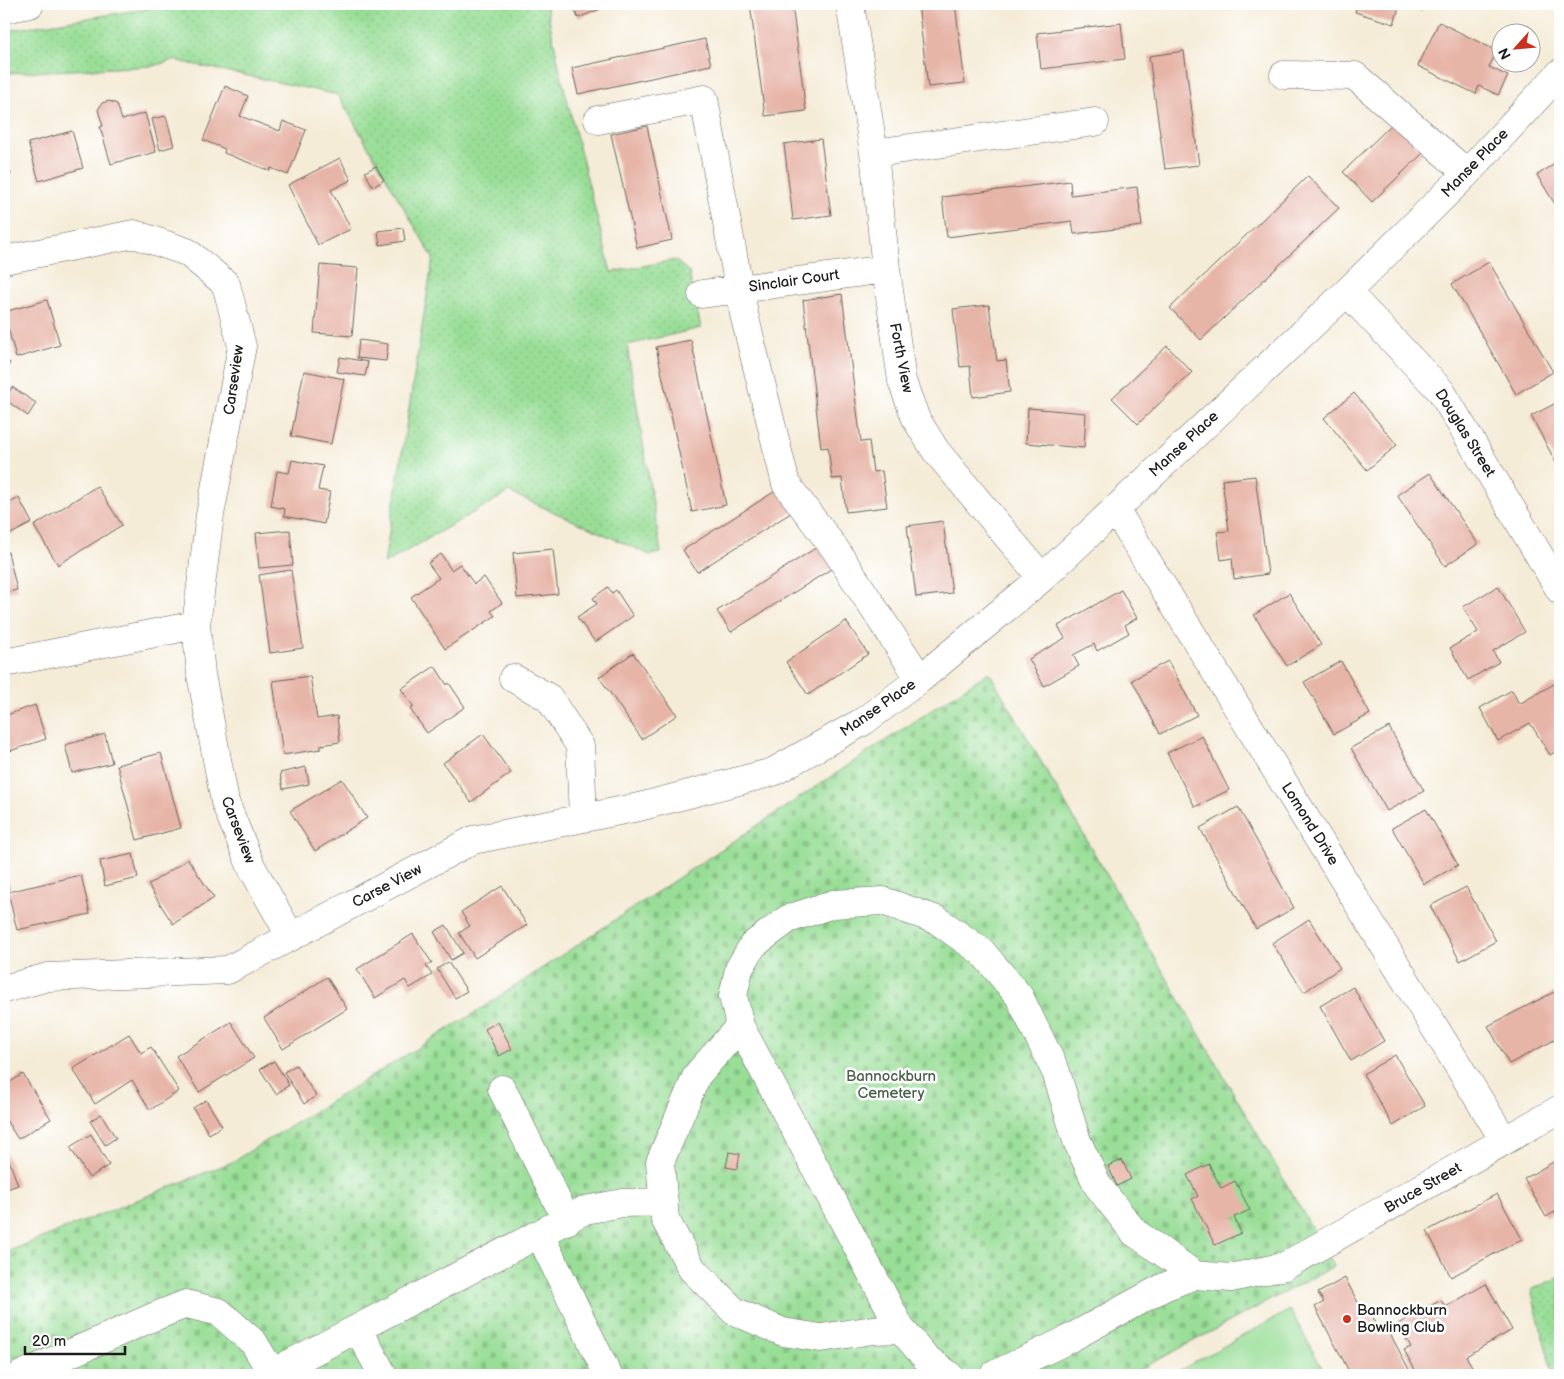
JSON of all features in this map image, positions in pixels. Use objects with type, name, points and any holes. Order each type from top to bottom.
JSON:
[{"type":"street","points":[[4,9],[30,4]]},
{"type":"street","name":"Forth View","points":[[850,4],[874,153],[886,269],[902,381],[916,419],[936,451],[1042,578]]},
{"type":"street","name":"Manse Place","points":[[773,772],[864,721],[920,679],[1042,578],[1347,292],[1467,173],[1560,74]]},
{"type":"street","points":[[1284,75],[1356,76],[1467,173]]},
{"type":"street","points":[[598,120],[704,99],[744,314],[786,484],[836,549],[920,679]]},
{"type":"street","points":[[874,153],[1095,122]]},
{"type":"street","name":"Carseview","points":[[4,260],[134,234],[187,252],[226,284],[242,346],[210,516],[196,625],[201,674],[225,802],[251,866],[291,937]]},
{"type":"street","name":"Sinclair Court","points":[[702,294],[886,269]]},
{"type":"street","name":"Douglas Street","points":[[1347,292],[1441,390],[1560,590]]},
{"type":"street","name":"Lomond Drive","points":[[1115,509],[1504,1140]]},
{"type":"street","points":[[4,663],[196,625]]},
{"type":"street","points":[[513,678],[549,698],[580,746],[583,818]]},
{"type":"street","name":"Carse View","points":[[4,990],[48,977],[228,970],[473,840],[640,807],[773,772]]},
{"type":"street","points":[[950,1375],[926,1358],[901,1329],[740,1026],[733,996],[739,969],[753,945],[788,919],[833,904],[883,901],[937,920],[982,952],[1019,996],[1056,1072],[1077,1141],[1098,1186],[1134,1232],[1195,1275]]},
{"type":"street","points":[[740,1026],[698,1075],[660,1162],[665,1219],[692,1269],[734,1311],[783,1332],[822,1338],[873,1330],[901,1329]]},
{"type":"street","points":[[502,1089],[567,1220]]},
{"type":"street","name":"Bruce Street","points":[[1195,1275],[1231,1278],[1285,1266],[1560,1109]]},
{"type":"street","points":[[21,1375],[186,1304],[219,1312],[254,1343],[273,1374],[585,1210],[623,1203],[664,1202]]},
{"type":"street","points":[[540,1235],[608,1375]]},
{"type":"street","points":[[994,1375],[1065,1341],[1164,1287],[1195,1275]]},
{"type":"street","points":[[358,1329],[383,1375]]},
{"type":"green space","points":[[167,4],[546,4],[561,76],[611,272],[675,260],[689,272],[701,328],[627,345],[661,553],[650,555],[509,492],[384,564],[433,258],[338,95],[173,60],[154,66],[4,74],[4,31]]},
{"type":"green space","name":"Bannockburn Cemetery","points":[[989,672],[1334,1266],[1130,1375],[4,1375],[4,1253],[232,1162],[473,1014]]},
{"type":"green space","points":[[1560,1277],[1560,1375],[1553,1375],[1531,1290]]},
{"type":"green space","points":[[1290,1310],[1326,1375],[1171,1375]]},
{"type":"building","points":[[572,4],[613,4],[578,18]]},
{"type":"building","points":[[750,4],[792,4],[806,111],[765,116]]},
{"type":"building","points":[[918,4],[955,4],[965,83],[928,87]]},
{"type":"building","points":[[1358,4],[1400,4],[1394,24],[1355,12]]},
{"type":"building","points":[[1400,4],[1424,4],[1422,11]]},
{"type":"building","points":[[1439,22],[1492,48],[1492,61],[1489,67],[1492,68],[1492,72],[1500,72],[1508,76],[1498,95],[1479,86],[1476,94],[1418,66]]},
{"type":"building","points":[[1121,23],[1125,59],[1041,69],[1037,33]]},
{"type":"building","points":[[705,39],[711,65],[578,94],[572,68]]},
{"type":"building","points":[[1184,51],[1199,165],[1165,169],[1149,56]]},
{"type":"building","points":[[225,86],[248,96],[240,116],[280,131],[283,121],[306,130],[288,175],[271,168],[270,171],[224,153],[225,149],[203,140]]},
{"type":"building","points":[[109,101],[117,104],[122,120],[145,113],[156,152],[111,164],[100,127],[103,126],[98,110],[102,103]]},
{"type":"building","points":[[166,116],[174,146],[160,150],[152,119]]},
{"type":"building","points":[[1394,122],[1423,153],[1372,202],[1343,172]]},
{"type":"building","points":[[647,126],[672,240],[637,248],[611,134]]},
{"type":"building","points":[[72,131],[83,168],[39,181],[28,143]]},
{"type":"building","points":[[821,139],[831,215],[793,220],[784,144]]},
{"type":"building","points":[[4,150],[11,174],[4,176]]},
{"type":"building","points":[[340,158],[351,180],[331,190],[351,229],[318,245],[288,185]]},
{"type":"building","points":[[1560,161],[1560,208],[1558,209],[1537,175]]},
{"type":"building","points":[[376,166],[384,180],[373,187],[365,172]]},
{"type":"building","points":[[1308,176],[1339,208],[1201,340],[1170,308]]},
{"type":"building","points":[[1070,181],[1071,195],[1137,187],[1142,226],[1074,234],[1072,221],[947,237],[942,197]]},
{"type":"building","points":[[403,228],[405,241],[380,245],[378,231]]},
{"type":"building","points":[[1489,262],[1553,372],[1516,394],[1452,284]]},
{"type":"building","points":[[320,265],[358,268],[352,336],[314,333]]},
{"type":"building","points":[[842,294],[861,442],[869,441],[873,472],[882,471],[887,507],[846,512],[842,478],[832,479],[828,447],[821,448],[803,300]]},
{"type":"building","points":[[47,300],[60,345],[16,358],[4,312]]},
{"type":"building","points":[[989,305],[997,361],[1006,360],[1010,392],[973,397],[970,366],[960,367],[953,309]]},
{"type":"building","points":[[359,340],[388,344],[386,361],[357,358]]},
{"type":"building","points":[[691,340],[726,505],[692,512],[656,347]]},
{"type":"building","points":[[1167,346],[1192,372],[1138,424],[1112,398]]},
{"type":"building","points":[[340,357],[368,362],[365,376],[337,372]]},
{"type":"building","points":[[4,359],[10,363],[4,373]]},
{"type":"building","points":[[304,371],[344,379],[331,444],[291,436]]},
{"type":"building","points":[[12,387],[36,403],[28,416],[4,399]]},
{"type":"building","points":[[1354,393],[1397,445],[1367,470],[1324,418]]},
{"type":"building","points":[[1560,401],[1560,470],[1531,416]]},
{"type":"building","points":[[1028,408],[1086,413],[1084,448],[1026,443]]},
{"type":"building","points":[[292,460],[323,466],[318,490],[330,492],[324,524],[284,516],[285,509],[271,506],[277,471],[289,473]]},
{"type":"building","points":[[1430,473],[1478,544],[1445,566],[1397,495]]},
{"type":"building","points":[[1255,476],[1268,574],[1234,579],[1232,558],[1221,560],[1217,532],[1229,531],[1222,480]]},
{"type":"building","points":[[97,486],[122,525],[58,565],[34,526]]},
{"type":"building","points":[[780,488],[794,511],[697,572],[683,550]]},
{"type":"building","points":[[19,498],[32,523],[5,537],[4,506]]},
{"type":"building","points":[[943,521],[952,593],[916,597],[907,526]]},
{"type":"building","points":[[290,530],[293,565],[259,568],[256,533]]},
{"type":"building","points":[[825,542],[839,564],[731,632],[717,611]]},
{"type":"building","points":[[553,549],[558,594],[517,598],[513,553]]},
{"type":"building","points":[[8,552],[17,590],[4,593],[4,554]]},
{"type":"building","points":[[441,554],[451,570],[460,564],[474,584],[484,577],[502,603],[491,611],[495,616],[445,649],[411,597],[439,578],[428,563]]},
{"type":"building","points":[[291,570],[303,648],[270,653],[259,575]]},
{"type":"building","points":[[1498,586],[1525,632],[1493,651],[1499,662],[1468,680],[1450,648],[1478,632],[1463,607]]},
{"type":"building","points":[[608,587],[612,593],[616,590],[633,616],[595,642],[577,617],[597,604],[593,598]]},
{"type":"building","points":[[1121,590],[1137,618],[1125,625],[1129,633],[1097,651],[1094,644],[1073,655],[1079,666],[1044,686],[1029,659],[1065,638],[1058,626]]},
{"type":"building","points":[[1289,593],[1321,645],[1287,666],[1254,615]]},
{"type":"building","points":[[846,621],[868,654],[808,695],[786,662]]},
{"type":"building","points":[[633,653],[677,715],[642,739],[599,677]]},
{"type":"building","points":[[1168,661],[1197,715],[1160,734],[1132,680]]},
{"type":"building","points":[[1341,661],[1370,714],[1334,734],[1304,682]]},
{"type":"building","points":[[435,666],[447,685],[449,683],[465,707],[427,733],[410,709],[414,707],[401,689]]},
{"type":"building","points":[[310,676],[317,719],[337,716],[340,742],[321,745],[321,749],[283,755],[273,681]]},
{"type":"building","points":[[1554,684],[1560,695],[1560,749],[1550,755],[1530,723],[1498,741],[1480,708],[1512,690],[1519,704]]},
{"type":"building","points":[[35,705],[46,739],[4,753],[4,716]]},
{"type":"building","points":[[1389,727],[1424,791],[1387,811],[1351,748]]},
{"type":"building","points":[[105,734],[112,763],[72,773],[65,745]]},
{"type":"building","points":[[483,734],[511,773],[471,802],[443,763]]},
{"type":"building","points":[[1202,736],[1229,790],[1195,807],[1167,753]]},
{"type":"building","points":[[161,753],[181,828],[137,840],[117,765]]},
{"type":"building","points":[[306,767],[309,784],[283,789],[280,773]]},
{"type":"building","points":[[342,779],[367,818],[315,851],[290,811]]},
{"type":"building","points":[[1238,807],[1294,908],[1256,929],[1200,828]]},
{"type":"building","points":[[1426,809],[1458,865],[1424,884],[1392,828]]},
{"type":"building","points":[[133,854],[138,878],[105,886],[100,861]]},
{"type":"building","points":[[188,859],[214,898],[173,924],[148,885]]},
{"type":"building","points":[[4,870],[9,889],[4,890]]},
{"type":"building","points":[[81,875],[90,914],[17,930],[8,892]]},
{"type":"building","points":[[502,886],[527,925],[475,958],[459,933],[470,926],[461,912]]},
{"type":"building","points":[[1466,887],[1496,941],[1460,961],[1430,906]]},
{"type":"building","points":[[1309,919],[1340,968],[1304,992],[1272,943]]},
{"type":"building","points":[[446,925],[463,953],[451,960],[434,932]]},
{"type":"building","points":[[413,934],[432,963],[426,966],[432,975],[410,988],[405,980],[375,998],[357,969]]},
{"type":"building","points":[[448,962],[467,991],[455,998],[437,969]]},
{"type":"building","points":[[327,977],[347,1009],[283,1049],[264,1018]]},
{"type":"building","points":[[1353,987],[1384,1041],[1351,1061],[1320,1006]]},
{"type":"building","points":[[1554,992],[1560,1003],[1560,1037],[1509,1064],[1488,1026]]},
{"type":"building","points":[[231,1022],[254,1058],[199,1092],[176,1056]]},
{"type":"building","points":[[498,1022],[512,1049],[499,1056],[485,1029]]},
{"type":"building","points":[[129,1034],[141,1053],[151,1047],[179,1091],[150,1110],[132,1080],[95,1104],[73,1069]]},
{"type":"building","points":[[1395,1055],[1425,1106],[1393,1126],[1363,1074]]},
{"type":"building","points":[[274,1061],[289,1085],[276,1094],[260,1069]]},
{"type":"building","points":[[296,1065],[316,1096],[304,1104],[284,1072]]},
{"type":"building","points":[[23,1074],[51,1119],[18,1139],[4,1117],[4,1086]]},
{"type":"building","points":[[206,1100],[222,1126],[209,1134],[193,1108]]},
{"type":"building","points":[[101,1114],[116,1138],[105,1145],[90,1121]]},
{"type":"building","points":[[91,1134],[109,1165],[89,1178],[70,1147]]},
{"type":"building","points":[[4,1147],[18,1185],[4,1190]]},
{"type":"building","points":[[729,1152],[740,1154],[737,1169],[726,1167]]},
{"type":"building","points":[[1560,1158],[1560,1209],[1546,1217],[1524,1179]]},
{"type":"building","points":[[1122,1160],[1131,1179],[1117,1186],[1108,1166]]},
{"type":"building","points":[[1209,1164],[1221,1188],[1235,1181],[1250,1210],[1234,1217],[1241,1233],[1215,1245],[1192,1199],[1198,1196],[1187,1175]]},
{"type":"building","points":[[1497,1194],[1522,1239],[1451,1277],[1427,1231]]},
{"type":"building","name":"Bannockburn Bowling Club","points":[[1345,1278],[1362,1310],[1367,1307],[1381,1332],[1387,1328],[1412,1375],[1351,1375],[1315,1307],[1324,1302],[1318,1293]]},
{"type":"building","points":[[1486,1284],[1512,1330],[1466,1356],[1477,1375],[1427,1375],[1425,1371],[1418,1375],[1404,1350],[1411,1347],[1398,1324],[1441,1300],[1445,1307]]},
{"type":"place","name":"Bannockburn Bowling Club","points":[[1347,1319]]}]
